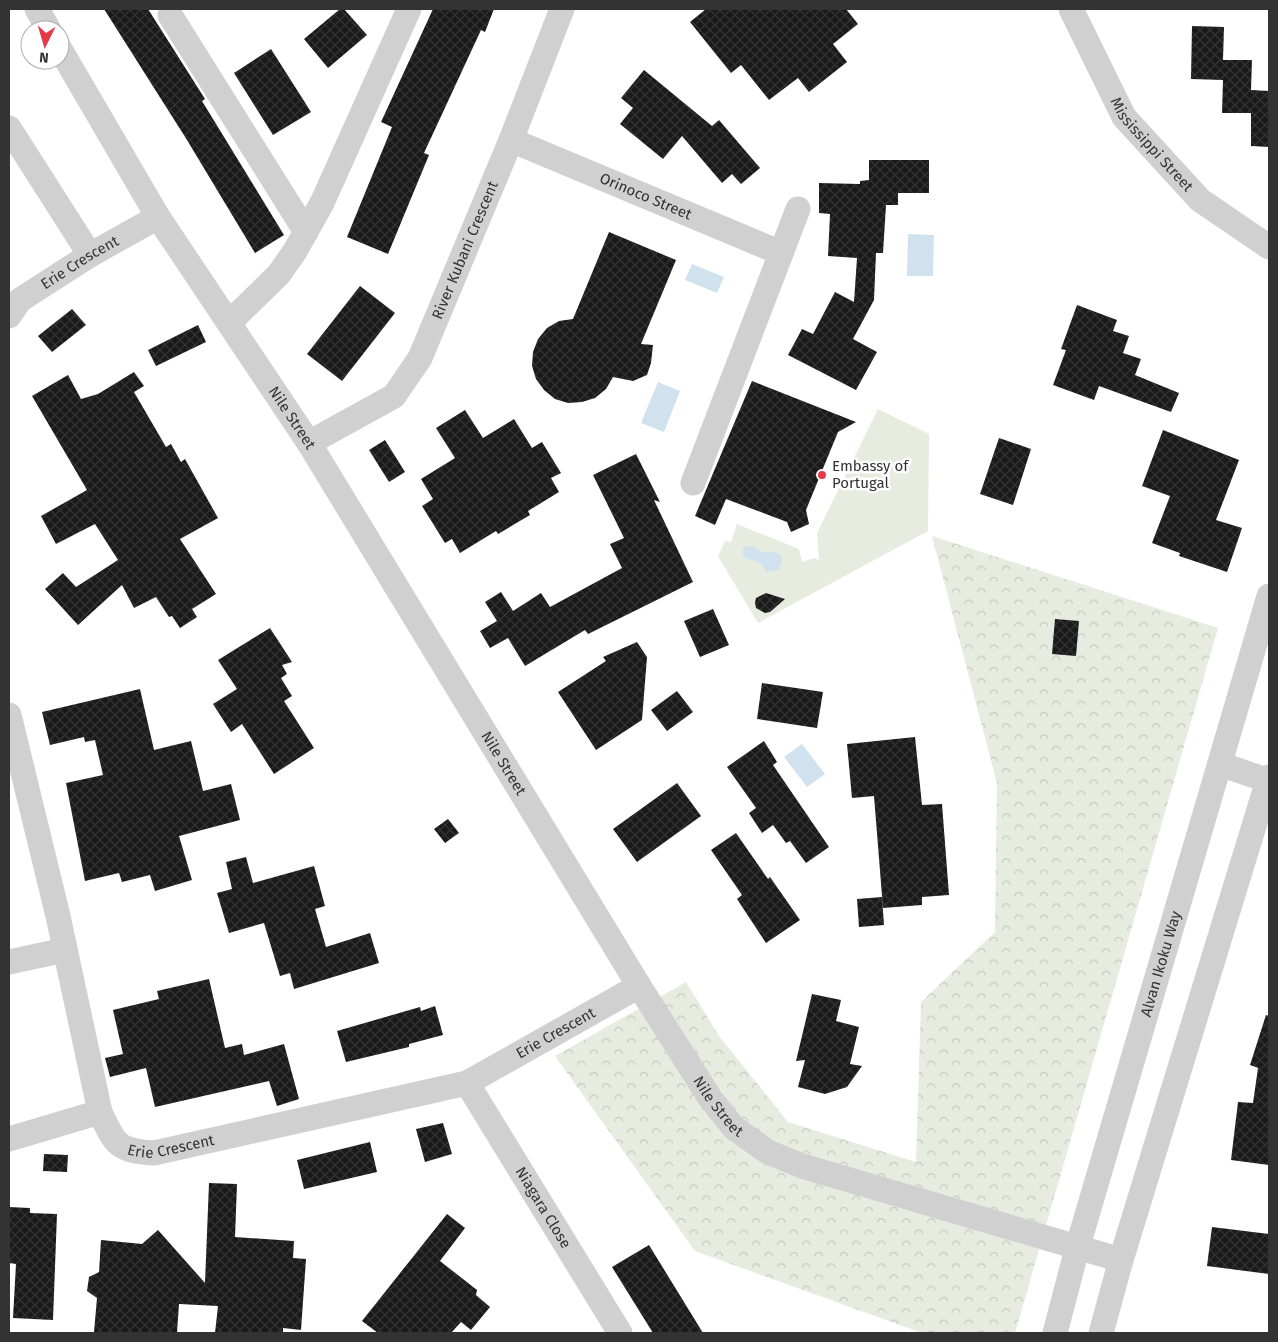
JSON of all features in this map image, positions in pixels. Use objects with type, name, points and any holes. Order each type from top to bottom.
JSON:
[{"type":"street","points":[[37,9],[43,20]]},
{"type":"street","points":[[229,324],[280,274],[306,232],[322,203],[409,9]]},
{"type":"street","name":"River Kubani Crescent","points":[[309,443],[394,396],[405,383],[420,358],[512,140],[562,9]]},
{"type":"street","name":"Mississippi Street","points":[[1071,9],[1124,117],[1200,200],[1269,247]]},
{"type":"street","points":[[170,15],[306,232]]},
{"type":"street","name":"Nile Street","points":[[70,66],[158,217],[309,443],[639,986],[710,1098],[734,1128],[768,1152],[802,1166],[1077,1249],[1121,1260]]},
{"type":"street","points":[[9,128],[90,255]]},
{"type":"street","name":"Orinoco Street","points":[[512,140],[781,253]]},
{"type":"street","points":[[693,483],[798,209]]},
{"type":"street","name":"Erie Crescent","points":[[9,316],[20,300],[90,255],[158,217]]},
{"type":"street","name":"Alvan Ikoku Way","points":[[1055,1333],[1077,1249],[1269,596]]},
{"type":"street","name":"Erie Crescent","points":[[9,715],[65,950],[100,1112],[114,1142],[132,1152],[154,1153],[467,1083],[639,986]]},
{"type":"street","points":[[1101,1333],[1121,1260],[1269,780],[1220,764]]},
{"type":"street","points":[[9,962],[65,950]]},
{"type":"street","name":"Niagara Close","points":[[467,1083],[620,1333]]},
{"type":"street","points":[[9,1139],[100,1112]]},
{"type":"green space","points":[[878,409],[929,434],[928,531],[758,623],[718,556],[725,541],[731,542],[737,524],[799,549],[802,562],[814,558],[819,560],[817,533]]},
{"type":"green space","points":[[932,536],[1218,628],[1015,1333],[922,1333],[695,1251],[555,1056],[686,982],[719,1036],[788,1122],[916,1162],[921,1002],[995,932],[997,783]]},
{"type":"water","points":[[908,234],[934,235],[933,276],[907,276]]},
{"type":"water","points":[[692,264],[724,277],[717,293],[685,280]]},
{"type":"water","points":[[658,382],[680,391],[664,432],[641,423]]},
{"type":"water","points":[[752,546],[763,553],[769,551],[780,554],[782,559],[779,570],[767,572],[760,563],[743,557],[743,548]]},
{"type":"water","points":[[802,744],[825,774],[807,787],[784,757]]},
{"type":"building","points":[[104,9],[148,9],[205,99],[202,101],[284,235],[255,253],[187,140]]},
{"type":"building","points":[[340,9],[344,9],[367,35],[328,68],[304,39]]},
{"type":"building","points":[[433,9],[494,9],[485,32],[481,30],[424,153],[429,155],[388,254],[347,237],[392,127],[381,122]]},
{"type":"building","points":[[706,9],[846,9],[858,24],[833,44],[847,62],[809,92],[798,78],[769,100],[741,65],[731,73],[690,22]]},
{"type":"building","points":[[1192,26],[1224,27],[1223,60],[1252,60],[1251,90],[1269,91],[1269,147],[1251,146],[1251,113],[1222,113],[1223,80],[1191,79]]},
{"type":"building","points":[[271,49],[311,112],[273,135],[234,73]]},
{"type":"building","points":[[644,70],[712,126],[719,120],[760,168],[741,184],[732,174],[722,183],[682,136],[663,159],[620,124],[633,108],[621,98]]},
{"type":"building","points":[[869,160],[929,160],[929,193],[898,193],[898,205],[886,205],[883,253],[876,253],[874,300],[853,339],[877,352],[856,390],[788,355],[802,329],[813,334],[835,292],[854,302],[857,258],[828,256],[830,214],[819,213],[819,183],[860,184],[860,181],[869,180]]},
{"type":"building","points":[[609,232],[676,260],[641,344],[653,345],[651,363],[647,375],[633,381],[613,377],[606,389],[595,398],[582,402],[568,403],[555,399],[544,390],[536,379],[532,366],[533,352],[538,339],[547,328],[559,321],[573,319]]},
{"type":"building","points":[[360,286],[395,313],[342,381],[307,354]]},
{"type":"building","points":[[1077,305],[1117,320],[1113,331],[1129,336],[1123,353],[1141,359],[1135,375],[1179,393],[1171,412],[1099,386],[1094,400],[1053,385],[1066,350],[1061,349]]},
{"type":"building","points":[[72,309],[86,325],[52,352],[38,336]]},
{"type":"building","points":[[198,325],[206,342],[156,366],[148,350]]},
{"type":"building","points":[[134,372],[144,386],[134,392],[166,447],[171,444],[181,462],[185,459],[218,518],[180,539],[216,594],[192,609],[197,617],[180,628],[172,616],[169,617],[156,597],[134,608],[122,585],[78,625],[45,589],[63,573],[76,587],[118,560],[95,524],[56,544],[41,516],[87,490],[32,396],[68,375],[81,399],[98,394]]},
{"type":"building","points":[[752,381],[856,422],[838,432],[806,510],[809,524],[791,532],[787,522],[726,499],[715,525],[695,516]]},
{"type":"building","points":[[465,410],[483,438],[514,419],[532,448],[542,442],[561,473],[551,478],[559,492],[528,511],[530,515],[498,534],[496,531],[460,553],[452,539],[445,543],[422,506],[433,499],[421,479],[455,458],[436,428]]},
{"type":"building","points":[[1163,430],[1239,460],[1216,520],[1242,528],[1227,572],[1179,556],[1180,553],[1152,543],[1170,496],[1142,486]]},
{"type":"building","points":[[999,438],[1031,449],[1013,505],[980,494]]},
{"type":"building","points":[[385,440],[405,472],[389,482],[369,450]]},
{"type":"building","points":[[636,454],[660,502],[654,500],[693,582],[588,634],[585,630],[525,666],[508,638],[490,648],[480,631],[497,621],[485,602],[501,592],[513,611],[541,593],[550,607],[622,568],[610,544],[624,538],[593,475]]},
{"type":"building","points":[[766,593],[785,599],[770,612],[765,613],[756,608],[755,603],[756,598]]},
{"type":"building","points":[[713,609],[729,645],[700,657],[684,621]]},
{"type":"building","points":[[1055,619],[1079,621],[1076,656],[1052,654]]},
{"type":"building","points":[[270,628],[292,662],[282,665],[287,674],[281,678],[292,696],[284,701],[314,748],[274,774],[242,724],[231,732],[213,704],[237,689],[218,660]]},
{"type":"building","points":[[637,642],[647,657],[642,720],[596,750],[558,692],[606,661],[603,657]]},
{"type":"building","points":[[762,683],[823,692],[817,728],[757,719]]},
{"type":"building","points":[[140,689],[154,750],[191,741],[203,791],[231,784],[240,820],[179,836],[192,880],[155,891],[150,875],[122,882],[119,873],[85,881],[66,783],[103,775],[95,740],[85,742],[84,737],[50,745],[42,712]]},
{"type":"building","points":[[677,691],[693,712],[667,731],[651,710]]},
{"type":"building","points":[[915,737],[922,805],[942,804],[949,895],[922,897],[922,905],[883,908],[874,796],[852,798],[847,744]]},
{"type":"building","points":[[764,741],[777,762],[773,765],[829,847],[806,863],[790,841],[786,843],[773,825],[762,833],[749,813],[756,808],[727,767]]},
{"type":"building","points":[[677,783],[701,816],[637,862],[613,829]]},
{"type":"building","points":[[448,819],[459,833],[445,843],[434,829]]},
{"type":"building","points":[[736,833],[800,920],[766,943],[737,899],[742,895],[711,850]]},
{"type":"building","points":[[246,857],[253,883],[314,866],[325,906],[315,909],[326,947],[370,933],[379,963],[294,989],[290,973],[280,976],[264,923],[229,933],[217,893],[232,889],[226,862]]},
{"type":"building","points":[[882,897],[884,925],[859,927],[857,899]]},
{"type":"building","points":[[209,979],[225,1048],[242,1044],[244,1055],[284,1044],[299,1099],[277,1106],[269,1081],[155,1107],[146,1068],[110,1077],[105,1058],[123,1054],[113,1010],[159,999],[157,991]]},
{"type":"building","points":[[812,994],[841,1000],[836,1021],[859,1027],[850,1064],[862,1066],[847,1087],[825,1094],[798,1087],[805,1060],[796,1061]]},
{"type":"building","points":[[435,1006],[443,1035],[409,1044],[409,1047],[346,1062],[337,1031],[420,1007],[421,1011]]},
{"type":"building","points":[[1266,1015],[1269,1016],[1269,1165],[1231,1160],[1238,1102],[1253,1103],[1258,1068],[1261,1069],[1250,1065]]},
{"type":"building","points":[[443,1123],[452,1154],[425,1162],[416,1129]]},
{"type":"building","points":[[370,1142],[377,1172],[304,1189],[297,1160]]},
{"type":"building","points":[[44,1154],[68,1155],[67,1172],[43,1171]]},
{"type":"building","points":[[209,1183],[237,1184],[235,1237],[294,1241],[293,1258],[306,1259],[301,1330],[283,1328],[283,1333],[215,1333],[218,1306],[179,1304],[177,1333],[94,1332],[97,1298],[87,1291],[89,1277],[99,1272],[101,1240],[142,1244],[158,1230],[205,1283]]},
{"type":"building","points":[[9,1207],[30,1208],[30,1213],[57,1214],[53,1320],[13,1318],[16,1264],[9,1263]]},
{"type":"building","points":[[447,1214],[465,1228],[440,1261],[477,1290],[476,1295],[490,1307],[471,1330],[461,1322],[451,1333],[378,1333],[362,1321]]},
{"type":"building","points":[[1212,1227],[1269,1234],[1269,1274],[1207,1266]]},
{"type":"building","points":[[649,1245],[703,1333],[653,1333],[612,1267]]},
{"type":"place","name":"Embassy of Portugal","points":[[822,475]]}]
